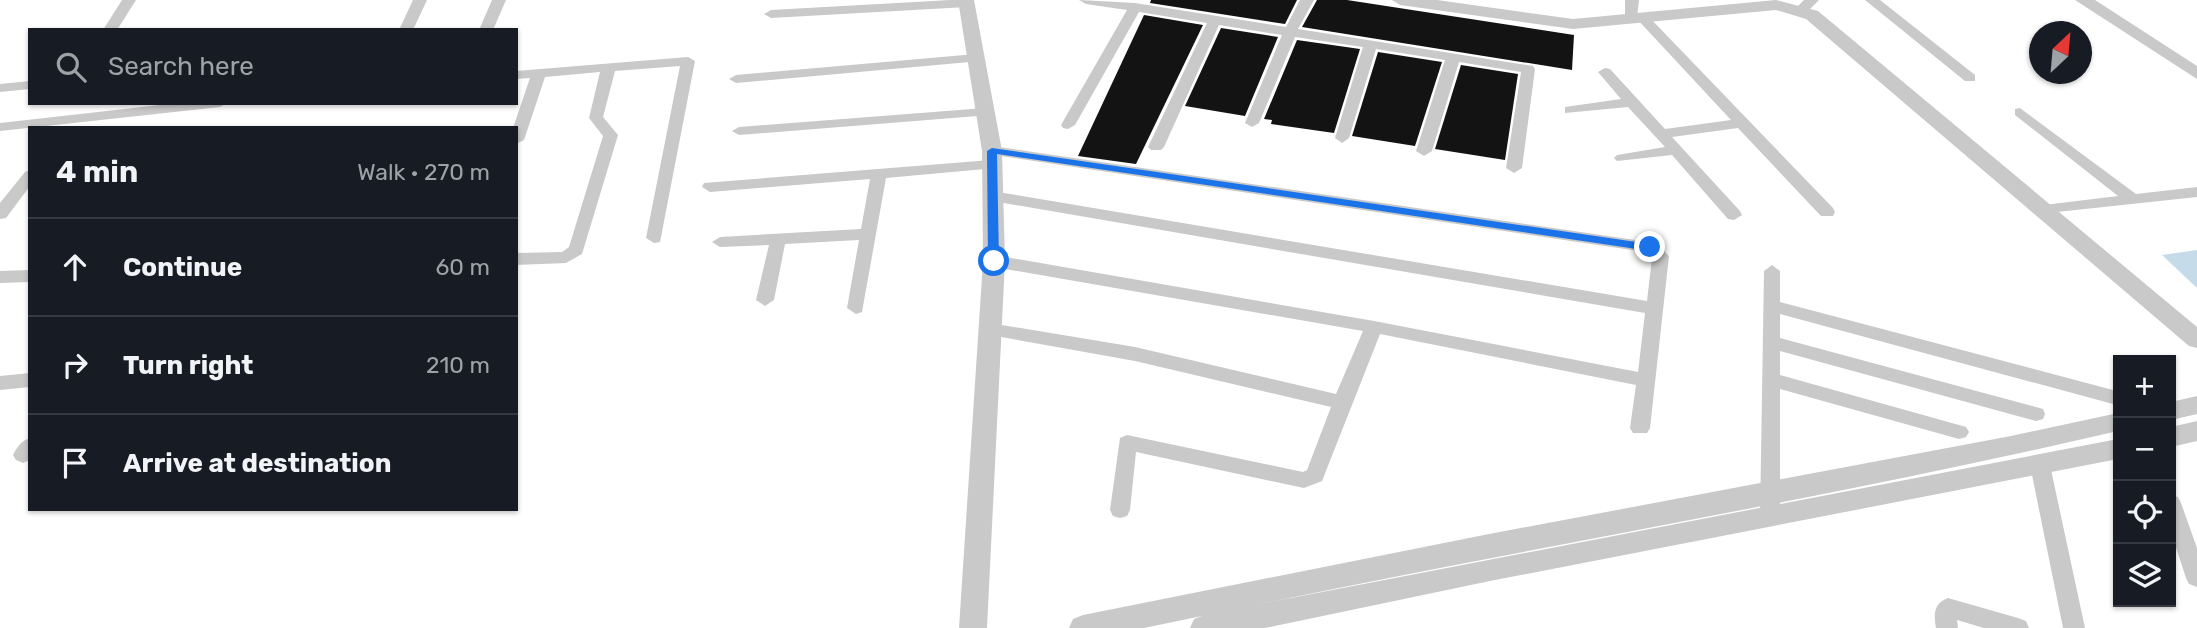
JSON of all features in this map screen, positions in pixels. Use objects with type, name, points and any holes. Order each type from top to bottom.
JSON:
[{"type":"street","points":[[111,28],[129,0]]},
{"type":"street","points":[[407,28],[420,0]]},
{"type":"street","points":[[487,28],[499,0]]},
{"type":"street","points":[[1086,0],[1528,69],[1514,168]]},
{"type":"street","points":[[1252,123],[1290,32],[1307,0]]},
{"type":"street","points":[[1401,0],[1555,23],[1636,19],[1759,3],[1806,5],[1820,20],[2197,340]]},
{"type":"street","points":[[1632,0],[1636,19],[1742,123],[1827,212]]},
{"type":"street","points":[[1872,0],[1970,78]]},
{"type":"street","points":[[2083,0],[2197,74]]},
{"type":"street","points":[[2105,0],[2197,59]]},
{"type":"street","points":[[771,14],[966,1],[991,158],[994,261],[973,628]]},
{"type":"street","points":[[1068,125],[1135,7]]},
{"type":"street","points":[[1156,147],[1215,20]]},
{"type":"street","points":[[1342,138],[1371,45]]},
{"type":"street","points":[[736,79],[976,58]]},
{"type":"street","points":[[1424,151],[1453,58]]},
{"type":"street","points":[[518,75],[684,60],[690,63],[654,238]]},
{"type":"street","points":[[518,259],[566,257],[576,250],[611,135],[596,118],[609,66]]},
{"type":"street","points":[[1605,72],[1734,215]]},
{"type":"street","points":[[518,134],[539,73]]},
{"type":"street","points":[[0,88],[28,85]]},
{"type":"street","points":[[1570,110],[1632,102]]},
{"type":"street","points":[[59,124],[69,105]]},
{"type":"street","points":[[0,127],[59,124],[205,105]]},
{"type":"street","points":[[739,131],[985,112]]},
{"type":"street","points":[[2020,112],[2132,199]]},
{"type":"street","points":[[1661,134],[1742,123]]},
{"type":"street","points":[[1622,159],[1676,150]]},
{"type":"street","points":[[710,187],[879,174],[991,158],[1650,247],[1661,256],[1640,428]]},
{"type":"street","points":[[856,309],[879,174]]},
{"type":"street","points":[[0,215],[28,178]]},
{"type":"street","points":[[2044,210],[2197,192]]},
{"type":"street","points":[[992,196],[1656,309]]},
{"type":"street","points":[[720,242],[870,234]]},
{"type":"street","points":[[765,300],[778,240]]},
{"type":"street","points":[[994,261],[1374,327],[1646,380]]},
{"type":"street","points":[[1769,504],[1772,271]]},
{"type":"street","points":[[0,277],[28,276]]},
{"type":"street","points":[[1772,306],[2113,397]]},
{"type":"street","points":[[1120,510],[1127,443],[1304,480],[1315,475],[1374,327]]},
{"type":"street","points":[[990,329],[1135,355],[1342,402]]},
{"type":"street","points":[[1771,342],[2036,414]]},
{"type":"street","points":[[1770,379],[1959,432]]},
{"type":"street","points":[[0,383],[28,380]]},
{"type":"street","points":[[2176,410],[2197,405]]},
{"type":"street","points":[[1204,628],[1490,569],[2113,423]]},
{"type":"street","points":[[2176,436],[2197,431]]},
{"type":"street","points":[[1083,628],[1489,545],[2040,465],[2113,450]]},
{"type":"street","points":[[2040,465],[2074,628]]},
{"type":"street","points":[[2176,517],[2197,578]]},
{"type":"street","points":[[1947,628],[1945,612],[1948,608],[2018,628]]},
{"type":"water","points":[[2197,250],[2197,288],[2162,255]]},
{"type":"building","points":[[1151,0],[1297,0],[1285,24],[1150,3]]},
{"type":"building","points":[[1317,0],[1347,0],[1574,35],[1572,70],[1302,27]]},
{"type":"building","points":[[1144,15],[1203,25],[1136,164],[1078,156]]},
{"type":"building","points":[[1221,28],[1278,37],[1245,116],[1185,106]]},
{"type":"building","points":[[1297,40],[1360,49],[1334,133],[1271,124],[1272,120],[1264,119]]},
{"type":"building","points":[[1378,52],[1442,62],[1415,146],[1352,136]]},
{"type":"building","points":[[1461,65],[1518,74],[1505,160],[1435,149]]},
{"type":"route","points":[[994,261],[992,151],[1650,247]]}]
